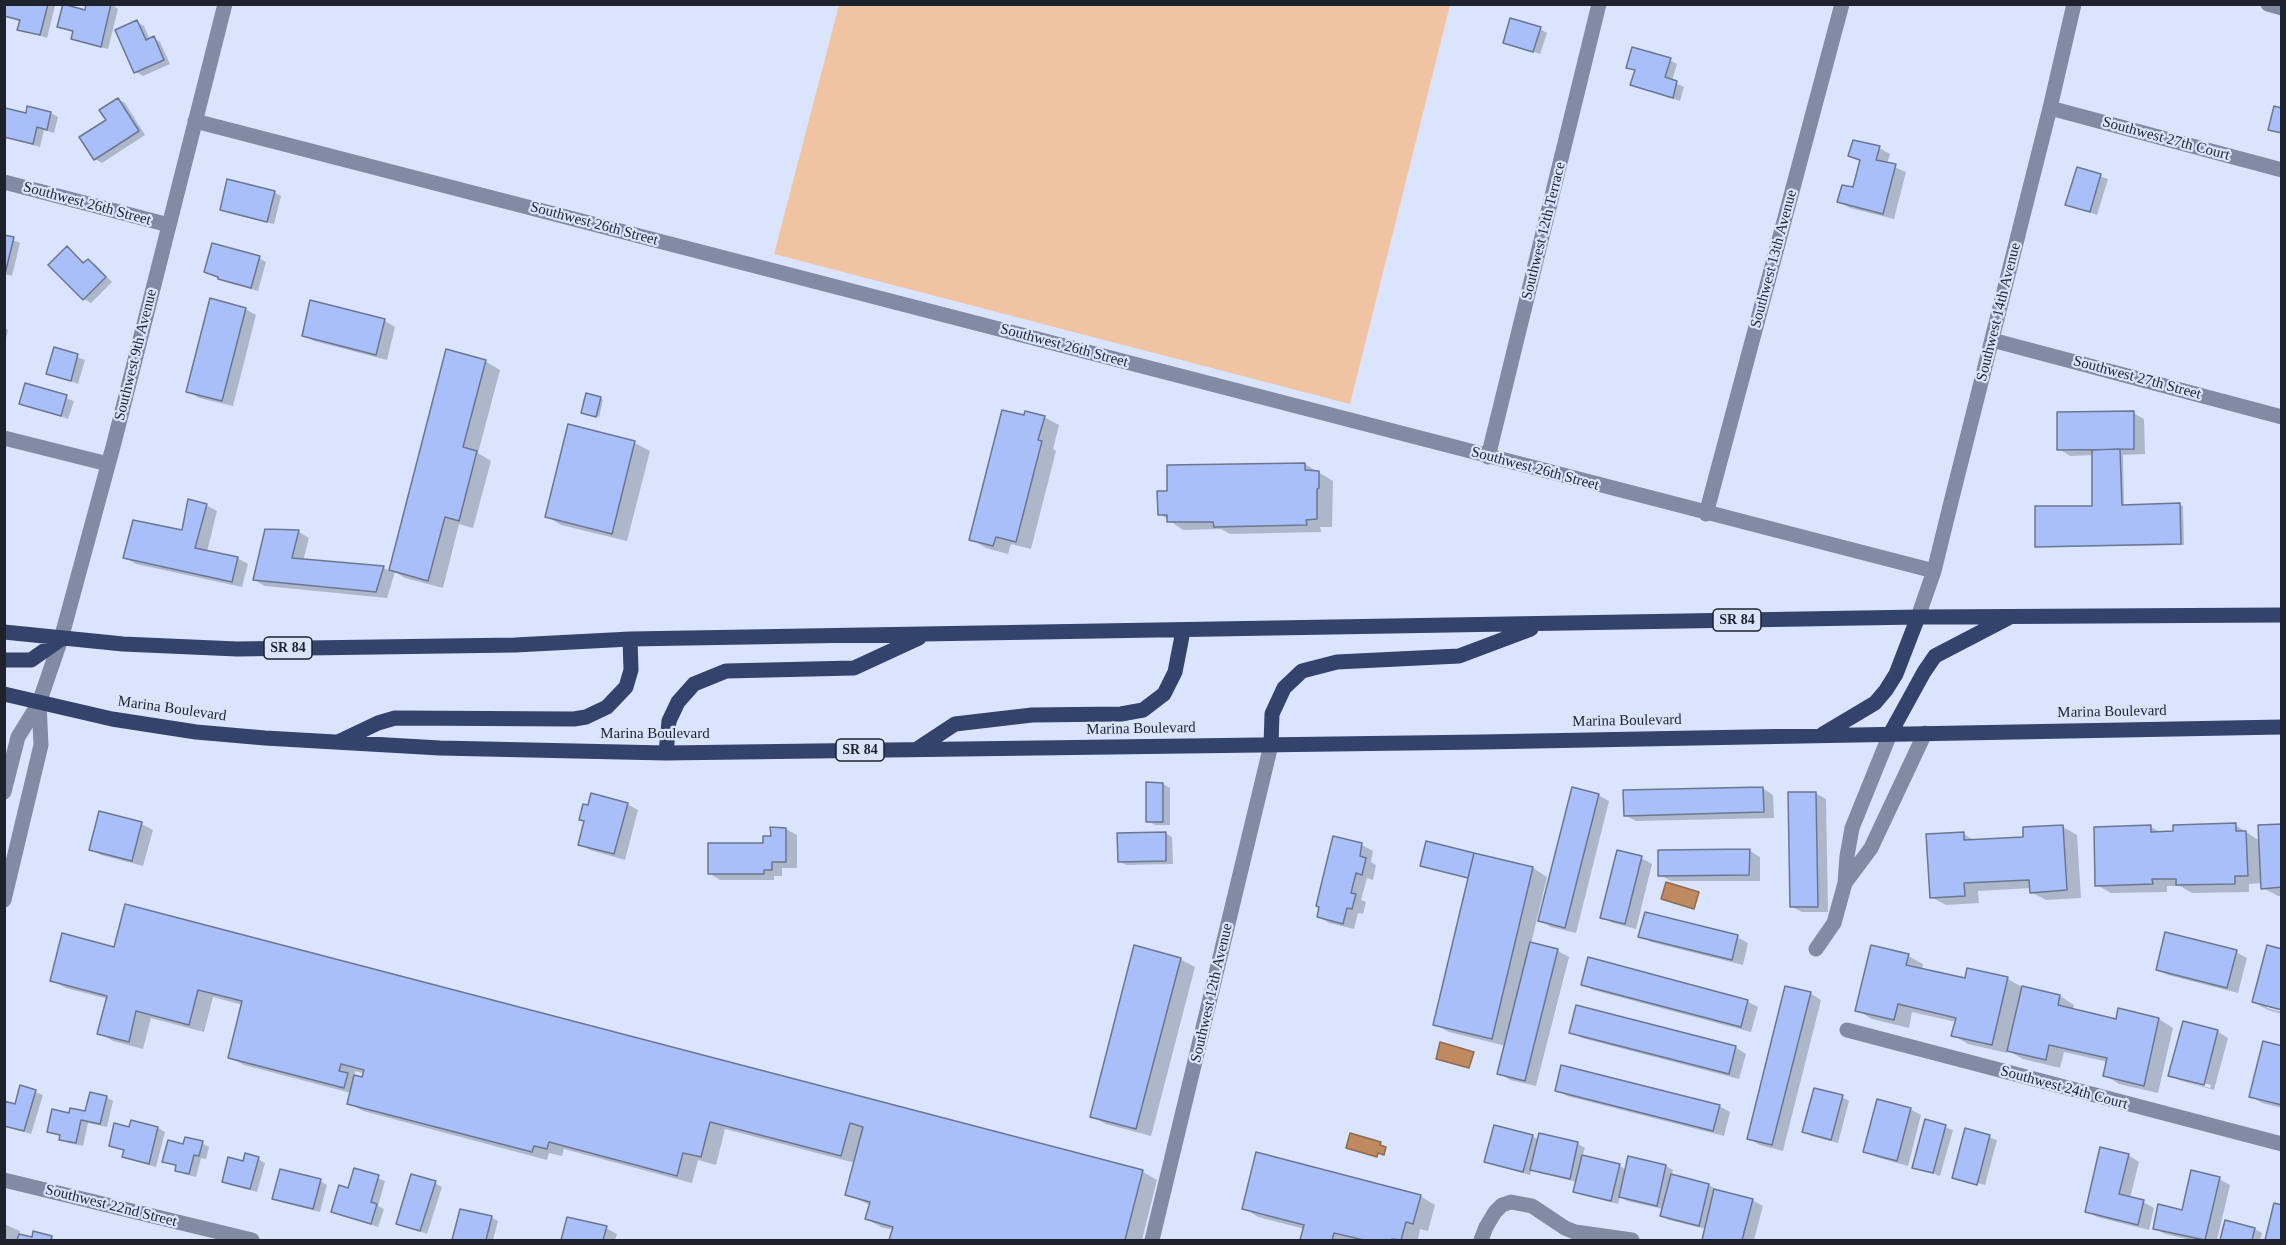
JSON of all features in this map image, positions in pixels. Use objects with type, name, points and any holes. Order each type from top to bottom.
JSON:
[{"type":"main road","name":"SR 84","points":[[4,632],[61,639],[237,649],[515,645],[630,639],[1918,617],[2282,615]]},
{"type":"main road","points":[[1823,734],[1875,703],[1886,690],[1896,674],[1918,617]]},
{"type":"main road","points":[[1890,734],[1935,656],[2010,617]]},
{"type":"main road","points":[[1270,745],[1272,714],[1284,688],[1302,671],[1337,663],[1459,656],[1542,624]]},
{"type":"main road","points":[[917,749],[955,724],[1032,715],[1121,714],[1143,710],[1164,694],[1175,672],[1184,630]]},
{"type":"main road","points":[[666,753],[669,721],[678,702],[694,684],[726,671],[854,668],[924,635]]},
{"type":"main road","points":[[4,660],[31,660],[61,639]]},
{"type":"main road","points":[[335,743],[378,723],[395,718],[574,719],[586,717],[607,707],[626,687],[631,670],[630,639]]},
{"type":"main road","name":"Marina Boulevard","points":[[4,694],[112,719],[196,732],[335,743],[666,753],[2282,727]]},
{"type":"street","name":"Southwest 9th Avenue","points":[[4,792],[18,737],[39,703],[61,639],[225,4]]},
{"type":"street","name":"Southwest 12th Terrace","points":[[1488,457],[1599,4]]},
{"type":"street","name":"Southwest 13th Avenue","points":[[1707,514],[1842,4]]},
{"type":"street","name":"Southwest 14th Avenue","points":[[1918,617],[1934,571],[2074,4]]},
{"type":"street","points":[[2268,4],[2282,8]]},
{"type":"street","name":"Southwest 27th Court","points":[[2050,108],[2282,170]]},
{"type":"street","name":"Southwest 26th Street","points":[[195,121],[1934,571]]},
{"type":"street","name":"Southwest 26th Street","points":[[4,182],[169,225]]},
{"type":"street","name":"Southwest 27th Street","points":[[1992,340],[2282,417]]},
{"type":"street","points":[[4,438],[108,464]]},
{"type":"street","name":"Southwest 9th Avenue","points":[[4,900],[41,745],[39,703]]},
{"type":"street","points":[[1845,883],[1871,848],[1925,733]]},
{"type":"street","points":[[1816,949],[1834,923],[1845,883],[1852,828],[1890,734]]},
{"type":"street","name":"Southwest 12th Avenue","points":[[1152,1240],[1270,745]]},
{"type":"street","name":"Southwest 24th Court","points":[[1847,1030],[2282,1144]]},
{"type":"street","name":"Southwest 22nd Street","points":[[4,1180],[252,1240]]},
{"type":"street","points":[[1481,1240],[1485,1227],[1495,1212],[1502,1205],[1511,1202],[1532,1206],[1575,1232],[1632,1240]]},
{"type":"shaded area","points":[[839,5],[1450,5],[1350,404],[774,254]]},
{"type":"shaded area","points":[[1666,882],[1699,892],[1694,909],[1661,899]]},
{"type":"shaded area","points":[[1440,1042],[1474,1052],[1469,1068],[1436,1059]]},
{"type":"shaded area","points":[[1350,1133],[1381,1142],[1380,1145],[1386,1147],[1384,1155],[1378,1153],[1377,1157],[1346,1148]]},
{"type":"building","points":[[4,4],[48,4],[40,35],[17,30],[20,20],[4,16]]},
{"type":"building","points":[[63,4],[85,10],[86,4],[111,4],[101,47],[71,39],[73,31],[57,27]]},
{"type":"building","points":[[1510,18],[1541,27],[1533,52],[1503,43]]},
{"type":"building","points":[[137,20],[146,40],[154,36],[164,60],[134,73],[115,30]]},
{"type":"building","points":[[1632,47],[1671,58],[1665,77],[1677,81],[1673,98],[1630,85],[1635,70],[1626,68]]},
{"type":"building","points":[[118,98],[139,131],[94,160],[79,137],[106,120],[99,110]]},
{"type":"building","points":[[27,106],[51,112],[47,130],[37,127],[33,144],[4,137],[5,108],[26,113]]},
{"type":"building","points":[[2274,106],[2282,108],[2282,133],[2268,130]]},
{"type":"building","points":[[1853,140],[1880,146],[1876,160],[1896,164],[1883,214],[1837,202],[1842,185],[1853,187],[1860,160],[1848,156]]},
{"type":"building","points":[[2077,167],[2101,174],[2090,212],[2065,205]]},
{"type":"building","points":[[227,179],[275,191],[267,222],[220,210]]},
{"type":"building","points":[[4,235],[14,237],[5,274],[4,274]]},
{"type":"building","points":[[212,243],[260,256],[251,288],[218,279],[204,272]]},
{"type":"building","points":[[67,246],[83,263],[88,259],[106,277],[83,300],[48,265]]},
{"type":"building","points":[[210,298],[246,308],[222,401],[186,392]]},
{"type":"building","points":[[310,300],[385,319],[376,355],[302,336]]},
{"type":"building","points":[[54,347],[78,354],[71,381],[46,374]]},
{"type":"building","points":[[446,349],[486,360],[463,447],[477,451],[459,521],[445,517],[428,581],[389,570]]},
{"type":"building","points":[[25,383],[67,395],[61,416],[19,404]]},
{"type":"building","points":[[586,393],[601,397],[596,417],[581,413]]},
{"type":"building","points":[[1002,410],[1024,415],[1025,411],[1045,416],[1038,440],[1042,441],[1016,542],[996,537],[993,546],[969,540]]},
{"type":"building","points":[[2134,411],[2134,449],[2057,450],[2057,412]]},
{"type":"building","points":[[568,424],[635,441],[612,534],[545,517]]},
{"type":"building","points":[[2120,449],[2122,505],[2180,503],[2181,544],[2035,547],[2035,506],[2092,506],[2092,450]]},
{"type":"building","points":[[1305,463],[1305,470],[1319,471],[1317,519],[1306,520],[1307,525],[1214,527],[1213,522],[1167,522],[1167,515],[1158,515],[1157,491],[1167,491],[1167,465]]},
{"type":"building","points":[[188,499],[207,504],[195,548],[238,557],[232,582],[123,558],[133,520],[182,530]]},
{"type":"building","points":[[265,529],[299,530],[292,558],[384,566],[376,592],[253,580]]},
{"type":"building","points":[[1146,782],[1163,783],[1163,822],[1146,822]]},
{"type":"building","points":[[1572,787],[1599,794],[1565,928],[1538,921]]},
{"type":"building","points":[[1763,787],[1764,812],[1624,816],[1623,790]]},
{"type":"building","points":[[1788,792],[1816,792],[1818,907],[1790,907]]},
{"type":"building","points":[[591,793],[628,803],[614,854],[578,845],[584,821],[579,820],[583,804],[588,805]]},
{"type":"building","points":[[99,811],[142,822],[132,861],[89,850]]},
{"type":"building","points":[[2236,823],[2236,831],[2246,831],[2248,876],[2235,876],[2235,884],[2176,885],[2176,879],[2152,879],[2153,884],[2095,886],[2094,827],[2151,825],[2151,832],[2173,831],[2173,825]]},
{"type":"building","points":[[2282,824],[2282,887],[2261,889],[2258,825]]},
{"type":"building","points":[[2063,825],[2067,890],[2030,893],[2029,880],[1964,883],[1965,896],[1930,898],[1926,834],[1964,832],[1964,840],[2023,837],[2023,827]]},
{"type":"building","points":[[770,827],[786,828],[786,862],[772,862],[772,870],[764,870],[764,874],[708,874],[708,843],[763,843],[763,836],[771,836]]},
{"type":"building","points":[[1166,832],[1166,861],[1118,862],[1117,833]]},
{"type":"building","points":[[1333,836],[1362,843],[1360,856],[1366,858],[1362,875],[1356,873],[1351,893],[1356,894],[1352,909],[1347,908],[1343,924],[1317,917],[1319,907],[1316,906]]},
{"type":"building","points":[[1426,841],[1474,853],[1468,878],[1420,866]]},
{"type":"building","points":[[1750,849],[1749,875],[1658,876],[1658,850]]},
{"type":"building","points":[[1617,850],[1642,856],[1625,924],[1600,918]]},
{"type":"building","points":[[1474,853],[1533,867],[1492,1039],[1433,1025]]},
{"type":"building","points":[[125,904],[1143,1170],[1125,1240],[889,1240],[893,1227],[865,1219],[870,1202],[845,1195],[863,1127],[850,1123],[841,1156],[710,1122],[701,1157],[683,1153],[677,1176],[549,1142],[547,1149],[534,1146],[532,1152],[347,1104],[354,1075],[362,1077],[364,1070],[341,1064],[339,1071],[348,1073],[344,1088],[228,1058],[242,1001],[198,990],[189,1025],[136,1011],[129,1042],[97,1034],[107,996],[50,981],[62,933],[114,947]]},
{"type":"building","points":[[1645,912],[1738,935],[1732,960],[1638,937]]},
{"type":"building","points":[[2165,932],[2237,950],[2227,988],[2156,970]]},
{"type":"building","points":[[1530,942],[1558,949],[1525,1081],[1497,1074]]},
{"type":"building","points":[[1134,945],[1181,958],[1136,1129],[1090,1117]]},
{"type":"building","points":[[1871,945],[1909,954],[1906,965],[1965,978],[1967,968],[2008,977],[1992,1045],[1951,1036],[1956,1018],[1898,1004],[1894,1020],[1855,1011]]},
{"type":"building","points":[[2267,945],[2282,949],[2282,1010],[2252,1002]]},
{"type":"building","points":[[1588,957],[1748,1000],[1741,1027],[1581,985]]},
{"type":"building","points":[[1785,986],[1811,992],[1772,1145],[1747,1139]]},
{"type":"building","points":[[2022,986],[2060,995],[2058,1005],[2116,1019],[2118,1008],[2159,1018],[2144,1086],[2103,1076],[2107,1058],[2049,1045],[2046,1060],[2007,1051]]},
{"type":"building","points":[[1576,1005],[1736,1046],[1729,1074],[1569,1033]]},
{"type":"building","points":[[2183,1021],[2218,1030],[2204,1085],[2168,1076]]},
{"type":"building","points":[[2263,1041],[2282,1046],[2282,1105],[2249,1097]]},
{"type":"building","points":[[1561,1065],[1720,1105],[1713,1131],[1555,1091]]},
{"type":"building","points":[[20,1085],[36,1090],[24,1131],[4,1126],[4,1101],[15,1104]]},
{"type":"building","points":[[1814,1088],[1843,1095],[1831,1140],[1802,1132]]},
{"type":"building","points":[[90,1092],[107,1096],[100,1124],[81,1120],[76,1143],[59,1140],[60,1135],[47,1132],[52,1109],[69,1113],[70,1108],[85,1111]]},
{"type":"building","points":[[1877,1099],[1911,1108],[1897,1161],[1863,1152]]},
{"type":"building","points":[[1925,1119],[1946,1125],[1933,1173],[1912,1168]]},
{"type":"building","points":[[131,1120],[158,1127],[149,1164],[122,1157],[124,1150],[109,1146],[114,1123],[129,1127]]},
{"type":"building","points":[[1494,1125],[1533,1135],[1523,1172],[1484,1162]]},
{"type":"building","points":[[1965,1128],[1990,1135],[1977,1185],[1952,1178]]},
{"type":"building","points":[[1539,1133],[1578,1142],[1570,1179],[1530,1170]]},
{"type":"building","points":[[185,1137],[203,1141],[199,1156],[194,1155],[189,1174],[175,1171],[176,1165],[162,1162],[168,1140],[183,1144]]},
{"type":"building","points":[[2100,1147],[2129,1154],[2119,1194],[2144,1200],[2138,1225],[2085,1212]]},
{"type":"building","points":[[1256,1152],[1421,1195],[1413,1224],[1406,1222],[1401,1240],[1364,1240],[1334,1233],[1332,1240],[1300,1240],[1304,1225],[1242,1209]]},
{"type":"building","points":[[245,1153],[259,1157],[250,1189],[222,1182],[228,1157],[243,1161]]},
{"type":"building","points":[[1582,1155],[1620,1164],[1611,1201],[1573,1192]]},
{"type":"building","points":[[1628,1156],[1666,1165],[1657,1206],[1619,1197]]},
{"type":"building","points":[[354,1168],[379,1175],[371,1202],[377,1204],[371,1224],[331,1212],[339,1185],[348,1188]]},
{"type":"building","points":[[280,1169],[321,1179],[313,1209],[272,1199]]},
{"type":"building","points":[[2191,1170],[2220,1177],[2205,1240],[2153,1229],[2158,1204],[2182,1210]]},
{"type":"building","points":[[411,1174],[436,1181],[420,1231],[396,1224]]},
{"type":"building","points":[[1671,1174],[1709,1184],[1699,1226],[1660,1216]]},
{"type":"building","points":[[1714,1189],[1753,1199],[1742,1240],[1702,1240]]},
{"type":"building","points":[[2274,1203],[2282,1205],[2282,1240],[2265,1240]]},
{"type":"building","points":[[460,1209],[492,1216],[486,1240],[452,1240]]},
{"type":"building","points":[[567,1217],[607,1226],[603,1240],[561,1240]]},
{"type":"building","points":[[2225,1220],[2255,1228],[2252,1240],[2220,1240]]},
{"type":"building","points":[[33,1231],[52,1236],[51,1240],[17,1240],[19,1234],[32,1237]]}]
